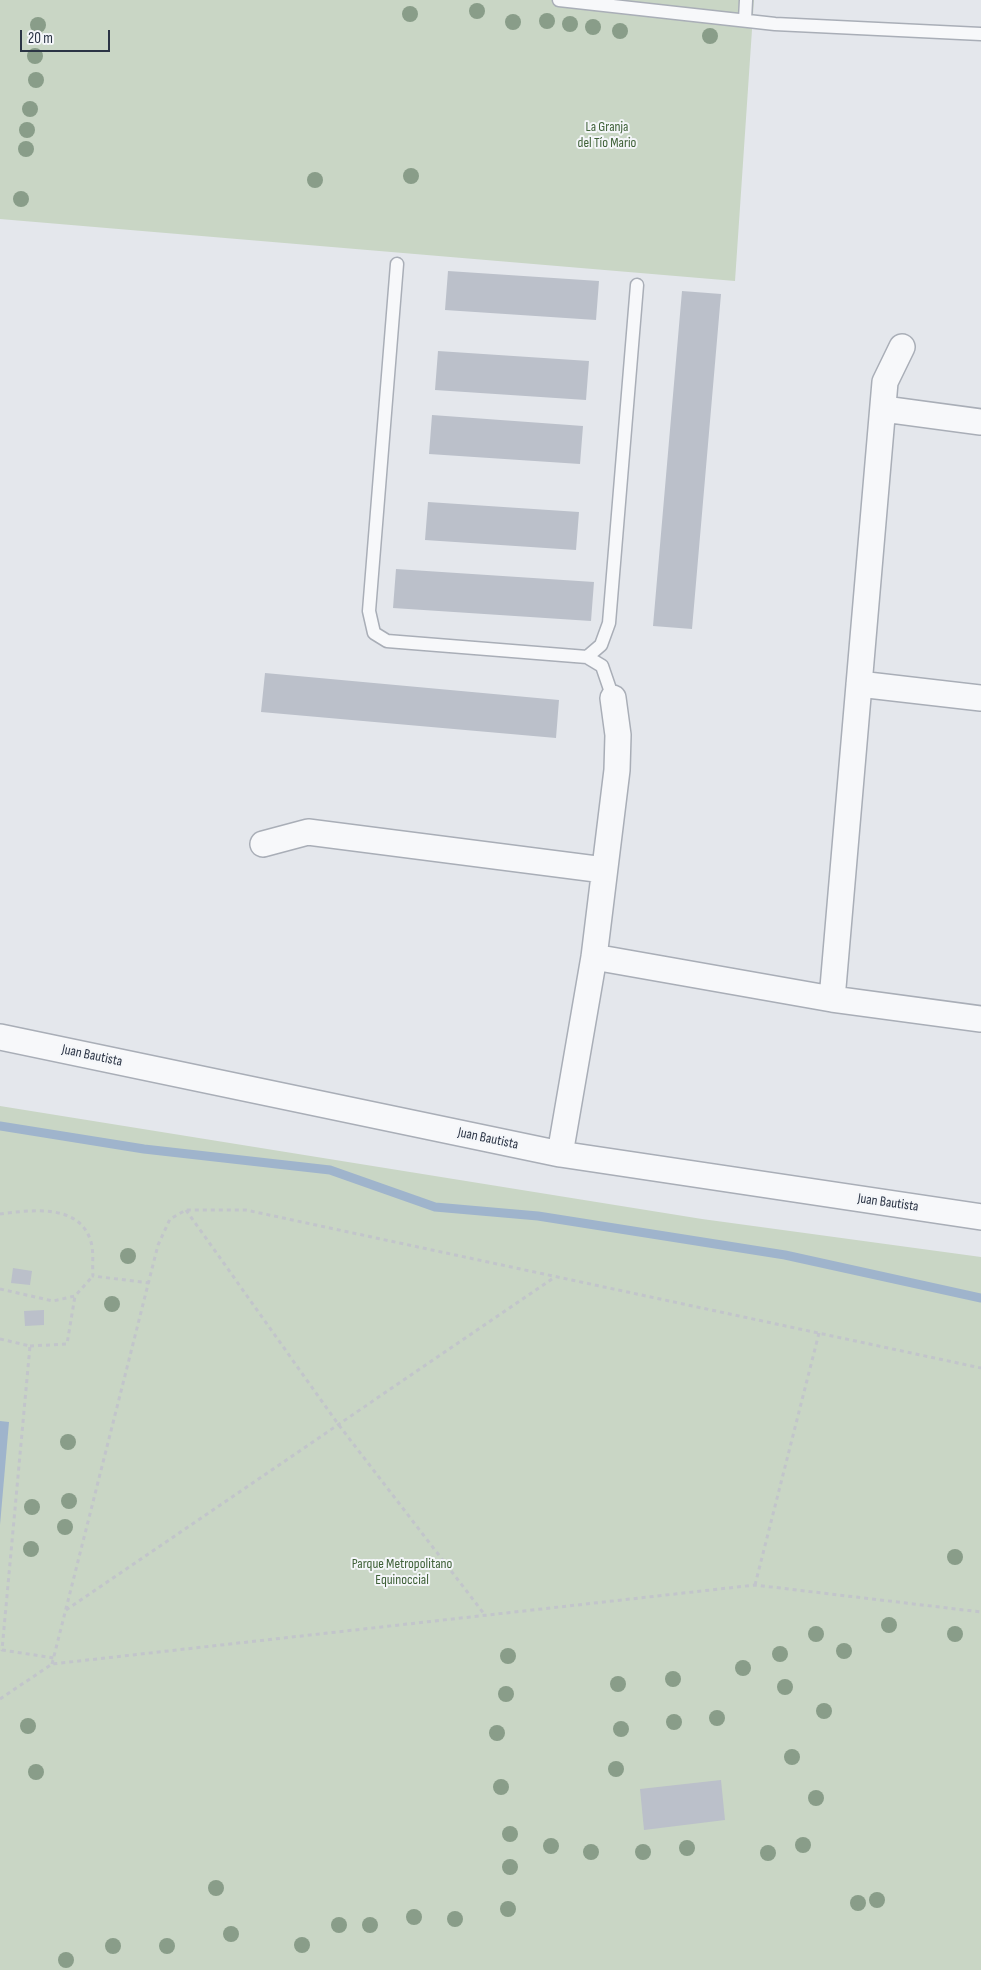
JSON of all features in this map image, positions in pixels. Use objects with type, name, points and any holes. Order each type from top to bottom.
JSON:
[{"type":"street","points":[[832,999],[885,382],[902,347]]},
{"type":"street","points":[[884,409],[981,422]]},
{"type":"street","points":[[859,684],[981,698]]},
{"type":"street","points":[[560,1154],[594,957],[617,770],[618,736],[613,698]]},
{"type":"street","points":[[263,844],[308,832],[604,870]]},
{"type":"street","points":[[594,957],[832,999],[981,1019]]},
{"type":"street","name":"Juan Bautista","points":[[0,1037],[560,1154],[981,1217]]},
{"type":"lane","points":[[559,0],[775,24],[981,34]]},
{"type":"lane","points":[[744,20],[746,0]]},
{"type":"lane","points":[[397,264],[369,611],[374,633],[386,641],[587,657],[602,666],[613,698]]},
{"type":"lane","points":[[587,657],[601,644],[609,623],[637,284]]},
{"type":"path","points":[[186,1210],[338,1424],[485,1615]]},
{"type":"path","points":[[52,1664],[158,1245],[170,1219],[186,1210],[246,1210],[981,1368]]},
{"type":"path","points":[[0,1214],[28,1211],[63,1213],[83,1225],[91,1242],[93,1276],[75,1296],[67,1344],[30,1346],[0,1339]]},
{"type":"path","points":[[93,1276],[149,1284]]},
{"type":"path","points":[[66,1611],[555,1277]]},
{"type":"path","points":[[0,1289],[53,1301],[75,1296]]},
{"type":"path","points":[[755,1585],[819,1333]]},
{"type":"path","points":[[30,1346],[1,1650],[54,1658]]},
{"type":"path","points":[[0,1699],[52,1664],[755,1585],[981,1612]]},
{"type":"green space","name":"La Granja del Tío Mario","points":[[0,0],[754,0],[735,281],[0,219]]},
{"type":"green space","name":"Parque Metropolitano Equinoccial","points":[[0,1106],[702,1219],[981,1257],[981,1970],[0,1970]]},
{"type":"water","points":[[0,1421],[9,1422],[0,1525]]},
{"type":"building","points":[[448,271],[599,281],[596,320],[445,310]]},
{"type":"building","points":[[682,291],[721,294],[692,629],[653,626]]},
{"type":"building","points":[[438,351],[589,361],[586,400],[435,390]]},
{"type":"building","points":[[432,415],[583,426],[580,464],[429,454]]},
{"type":"building","points":[[428,502],[579,512],[576,550],[425,540]]},
{"type":"building","points":[[396,569],[594,582],[591,621],[393,608]]},
{"type":"building","points":[[265,673],[559,700],[556,738],[261,712]]},
{"type":"building","points":[[13,1268],[32,1271],[30,1285],[11,1283]]},
{"type":"building","points":[[44,1310],[44,1325],[25,1326],[24,1311]]},
{"type":"building","points":[[721,1780],[725,1820],[644,1830],[640,1789]]},
{"type":"waterway","points":[[0,1126],[144,1149],[330,1170],[435,1207],[538,1216],[785,1255],[981,1298]]}]
